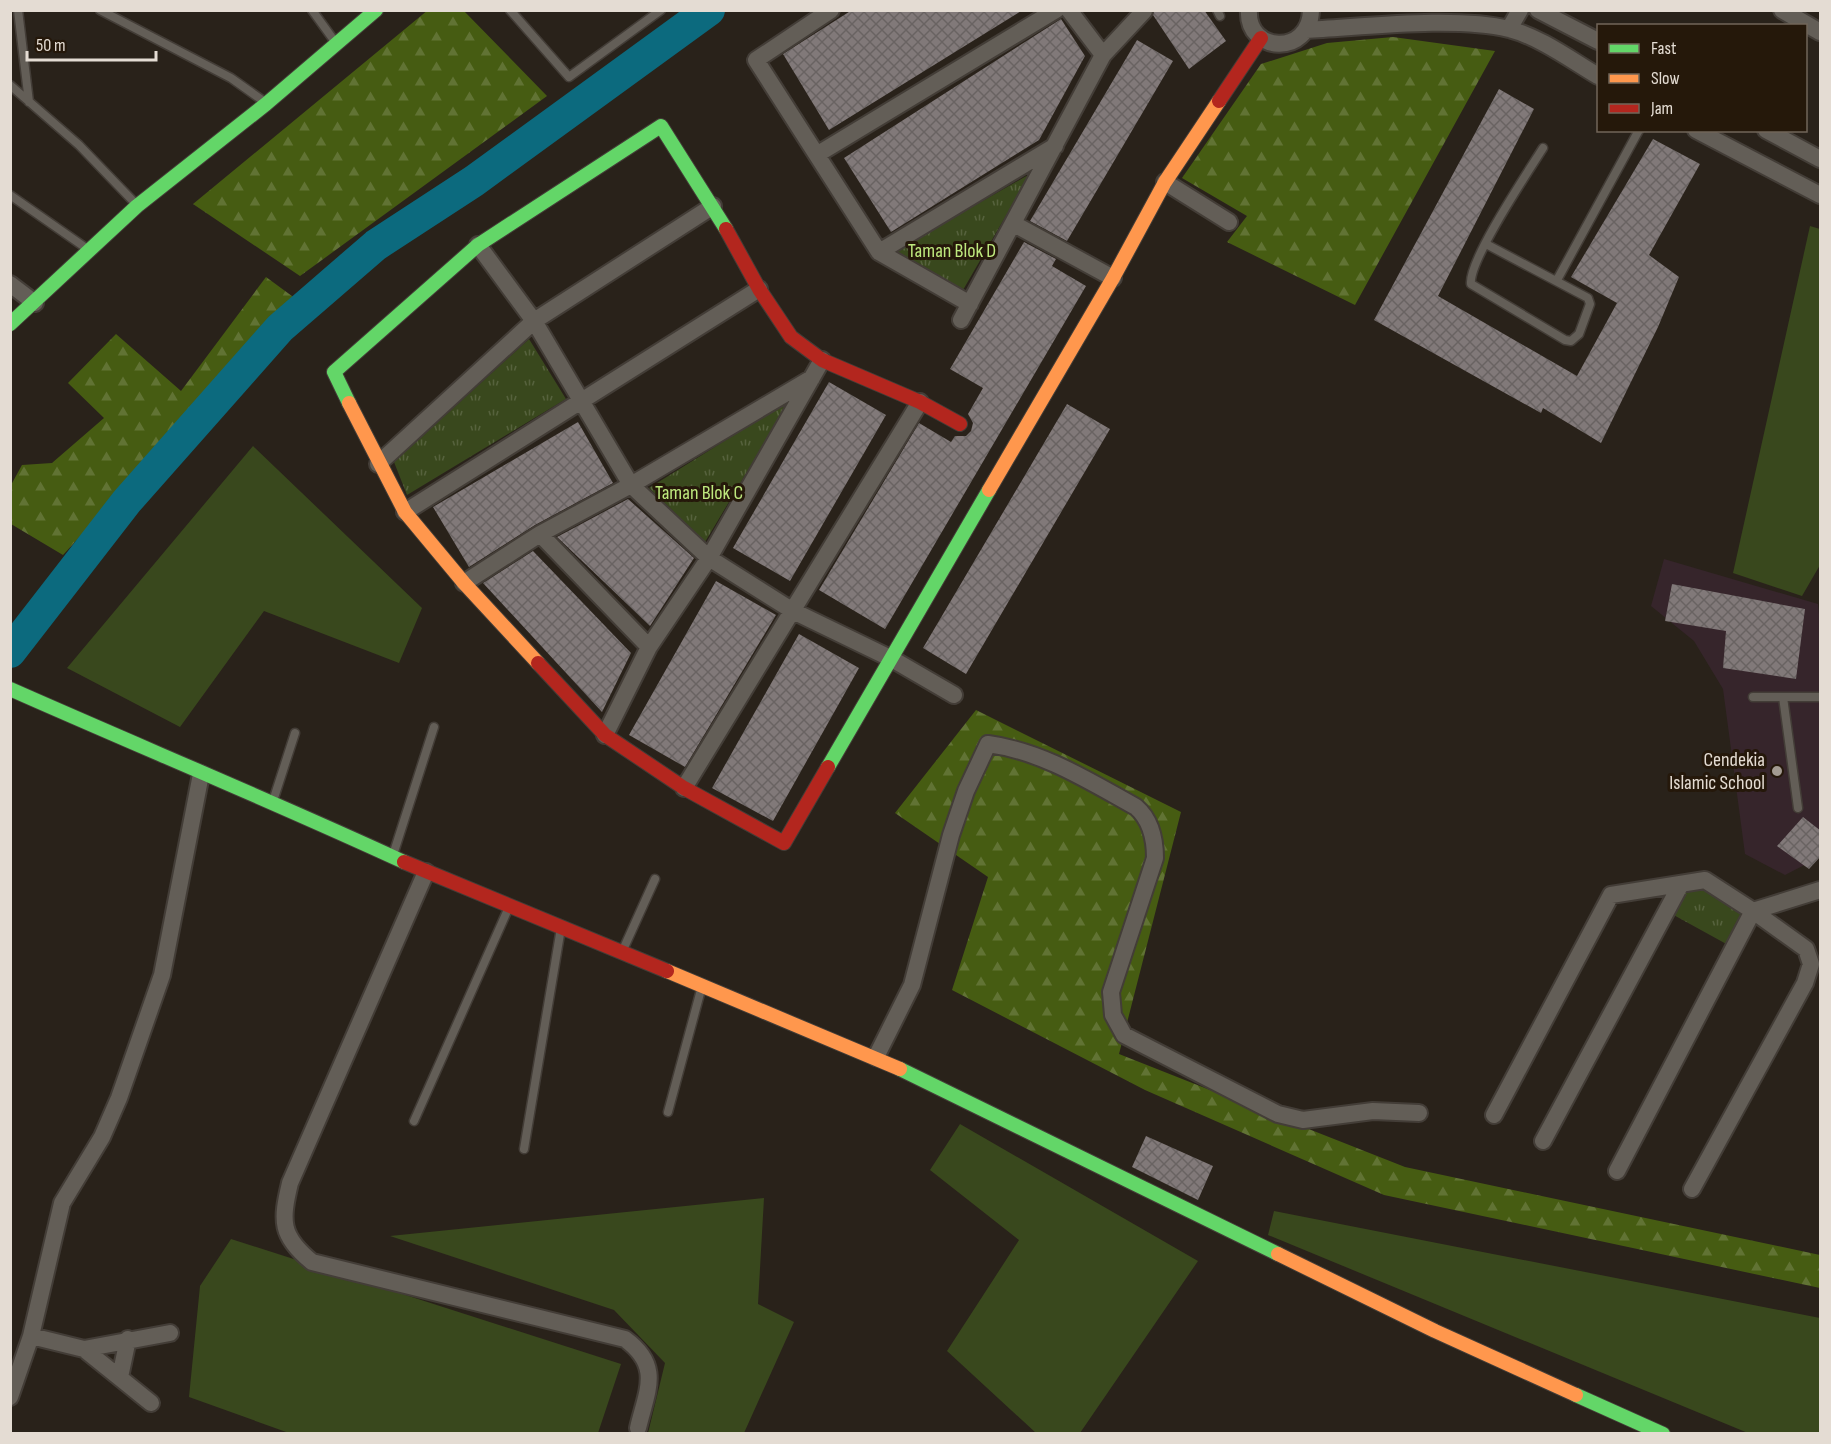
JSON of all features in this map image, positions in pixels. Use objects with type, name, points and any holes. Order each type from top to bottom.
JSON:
[{"type":"main road","points":[[10,324],[91,252],[138,206],[266,104],[376,10]]},
{"type":"main road","points":[[960,424],[920,402],[822,360],[790,336],[759,289],[713,206],[661,126],[478,245],[334,372],[378,464],[405,512],[464,583],[605,735],[684,788],[784,843],[1113,278],[1165,182],[1261,38]]},
{"type":"main road","points":[[10,689],[201,774],[273,802],[426,872],[876,1057],[1435,1331],[1662,1434]]},
{"type":"street","points":[[831,10],[756,60],[879,252],[969,304]]},
{"type":"street","points":[[818,154],[1056,10]]},
{"type":"street","points":[[1069,10],[1103,55]]},
{"type":"street","points":[[1249,10],[1252,28],[1261,38],[1282,44],[1292,42],[1306,30],[1311,10]]},
{"type":"street","points":[[1509,29],[1520,10]]},
{"type":"street","points":[[1538,10],[1597,40]]},
{"type":"street","points":[[1782,10],[1807,24]]},
{"type":"street","points":[[961,320],[1103,55],[1144,11]]},
{"type":"street","points":[[1306,30],[1456,23],[1509,29],[1597,75]]},
{"type":"street","points":[[1807,24],[1821,32]]},
{"type":"street","points":[[1700,132],[1821,195]]},
{"type":"street","points":[[1770,132],[1821,159]]},
{"type":"street","points":[[879,252],[1055,146]]},
{"type":"street","points":[[1165,182],[1229,222]]},
{"type":"street","points":[[378,464],[534,321],[713,206]]},
{"type":"street","points":[[1014,224],[1113,278]]},
{"type":"street","points":[[478,245],[534,321],[631,485],[709,558],[793,611],[892,659],[954,695]]},
{"type":"street","points":[[10,284],[35,303]]},
{"type":"street","points":[[405,512],[759,289]]},
{"type":"street","points":[[605,735],[650,647],[709,558],[822,360]]},
{"type":"street","points":[[464,583],[540,534],[631,485],[814,377]]},
{"type":"street","points":[[684,788],[920,402]]},
{"type":"street","points":[[540,534],[650,647]]},
{"type":"street","points":[[876,1057],[912,985],[951,835],[966,791],[988,744],[1010,747],[1048,760],[1136,807],[1145,815],[1155,844],[1155,858],[1111,992],[1113,1015],[1124,1035],[1287,1116],[1303,1120],[1362,1112],[1419,1113]]},
{"type":"street","points":[[10,1397],[31,1336],[63,1203],[102,1137],[115,1108],[162,975],[201,774]]},
{"type":"street","points":[[426,872],[290,1183],[284,1207],[284,1225],[288,1240],[312,1262],[625,1339],[642,1351],[648,1371],[649,1380],[636,1432]]},
{"type":"street","points":[[1494,1114],[1611,895],[1705,880],[1806,949],[1811,964],[1806,983],[1692,1189]]},
{"type":"street","points":[[1543,1141],[1681,884]]},
{"type":"street","points":[[1617,1171],[1753,911],[1821,890]]},
{"type":"street","points":[[84,1349],[170,1333]]},
{"type":"street","points":[[31,1336],[84,1349],[151,1403]]},
{"type":"street","points":[[120,1377],[128,1339]]},
{"type":"lane","points":[[18,10],[29,103]]},
{"type":"lane","points":[[100,10],[231,78],[266,104]]},
{"type":"lane","points":[[312,10],[337,44]]},
{"type":"lane","points":[[510,10],[569,77],[661,10]]},
{"type":"lane","points":[[10,85],[79,145],[138,206]]},
{"type":"lane","points":[[1557,280],[1638,132]]},
{"type":"lane","points":[[1486,244],[1588,298],[1590,304],[1579,334],[1571,341],[1564,340],[1471,284],[1473,267],[1486,244],[1543,148]]},
{"type":"lane","points":[[10,195],[91,252]]},
{"type":"lane","points":[[1753,697],[1821,697]]},
{"type":"lane","points":[[1783,697],[1798,808]]},
{"type":"lane","points":[[393,856],[434,727]]},
{"type":"lane","points":[[273,802],[295,733]]},
{"type":"lane","points":[[622,952],[655,879]]},
{"type":"lane","points":[[414,1121],[509,906]]},
{"type":"lane","points":[[524,1149],[561,928]]},
{"type":"lane","points":[[668,1112],[702,985]]},
{"type":"shaded area","name":"Cendekia Islamic School","points":[[1664,559],[1818,604],[1820,624],[1820,857],[1785,875],[1745,854],[1723,689],[1694,641],[1651,606]]},
{"type":"green space","points":[[428,10],[464,11],[547,96],[300,276],[193,204]]},
{"type":"green space","points":[[1393,37],[1495,51],[1355,305],[1227,242],[1247,216],[1182,178],[1261,64],[1327,43]]},
{"type":"green space","name":"Taman Blok D","points":[[1030,174],[963,290],[895,251]]},
{"type":"green space","points":[[1810,226],[1820,229],[1820,565],[1802,596],[1733,573]]},
{"type":"green space","points":[[266,277],[296,299],[63,555],[11,524],[11,485],[22,465],[52,463],[104,418],[68,383],[116,334],[181,391]]},
{"type":"green space","points":[[529,339],[566,399],[407,495],[394,462]]},
{"type":"green space","name":"Taman Blok C","points":[[790,400],[705,542],[649,488]]},
{"type":"green space","points":[[253,446],[422,608],[399,663],[264,611],[180,727],[67,668]]},
{"type":"green space","points":[[976,710],[1181,812],[1119,1054],[1405,1167],[1820,1255],[1820,1288],[1384,1195],[1145,1090],[952,990],[988,877],[895,813]]},
{"type":"green space","points":[[1703,886],[1747,912],[1730,946],[1670,913],[1684,890]]},
{"type":"green space","points":[[960,1124],[1198,1261],[1080,1433],[1036,1433],[947,1351],[1019,1240],[930,1170]]},
{"type":"green space","points":[[764,1198],[758,1304],[794,1322],[744,1433],[648,1433],[665,1363],[614,1310],[390,1236]]},
{"type":"green space","points":[[1274,1211],[1820,1318],[1820,1433],[1748,1433],[1268,1235]]},
{"type":"green space","points":[[231,1239],[621,1364],[598,1433],[289,1433],[189,1397],[200,1286]]},
{"type":"building","points":[[852,10],[1023,10],[829,130],[783,54]]},
{"type":"building","points":[[1154,10],[1204,10],[1226,41],[1189,69],[1153,15]]},
{"type":"building","points":[[1061,19],[1085,56],[1039,140],[891,232],[844,158]]},
{"type":"building","points":[[1137,40],[1173,61],[1067,241],[1030,221]]},
{"type":"building","points":[[1499,89],[1534,109],[1438,296],[1577,376],[1617,303],[1571,277],[1653,139],[1700,164],[1649,255],[1679,277],[1658,327],[1601,443],[1543,408],[1541,413],[1374,320]]},
{"type":"building","points":[[1024,242],[1056,259],[1052,266],[1086,286],[885,629],[819,590],[919,423],[951,442],[955,436],[966,436],[971,431],[973,423],[968,414],[983,388],[950,369]]},
{"type":"building","points":[[829,382],[886,415],[790,581],[733,548]]},
{"type":"building","points":[[1067,404],[1110,429],[966,674],[923,648]]},
{"type":"building","points":[[578,422],[613,483],[535,525],[469,567],[433,507]]},
{"type":"building","points":[[628,499],[694,558],[650,626],[557,537]]},
{"type":"building","points":[[533,551],[631,653],[602,712],[483,583]]},
{"type":"building","points":[[716,581],[776,615],[685,767],[629,735]]},
{"type":"building","points":[[1672,584],[1805,609],[1796,679],[1723,668],[1726,631],[1665,621]]},
{"type":"building","points":[[799,634],[859,668],[773,821],[712,788]]},
{"type":"building","points":[[1803,817],[1821,831],[1821,856],[1809,869],[1777,846]]},
{"type":"building","points":[[1146,1136],[1213,1166],[1198,1200],[1132,1167]]},
{"type":"waterway","points":[[10,652],[127,501],[280,328],[376,245],[474,181],[709,10]]},
{"type":"traffic: fast","points":[[10,324],[137,206],[266,104],[376,10]]},
{"type":"traffic: fast","points":[[349,403],[334,372],[478,245],[661,126],[726,229]]},
{"type":"traffic: fast","points":[[828,767],[989,490]]},
{"type":"traffic: fast","points":[[10,689],[404,862]]},
{"type":"traffic: fast","points":[[900,1069],[1278,1254]]},
{"type":"traffic: fast","points":[[1576,1395],[1663,1434]]},
{"type":"traffic: slow","points":[[989,490],[1113,278],[1165,182],[1219,101]]},
{"type":"traffic: slow","points":[[349,403],[405,512],[464,583],[538,663]]},
{"type":"traffic: slow","points":[[667,971],[900,1069]]},
{"type":"traffic: slow","points":[[1278,1254],[1435,1331],[1576,1395]]},
{"type":"traffic: jam","points":[[1219,101],[1261,38]]},
{"type":"traffic: jam","points":[[726,229],[759,289],[791,337],[822,360],[920,402],[960,424]]},
{"type":"traffic: jam","points":[[538,663],[605,735],[684,788],[784,843],[828,767]]},
{"type":"traffic: jam","points":[[404,862],[667,971]]},
{"type":"place","name":"Cendekia Islamic School","points":[[1777,771]]}]
